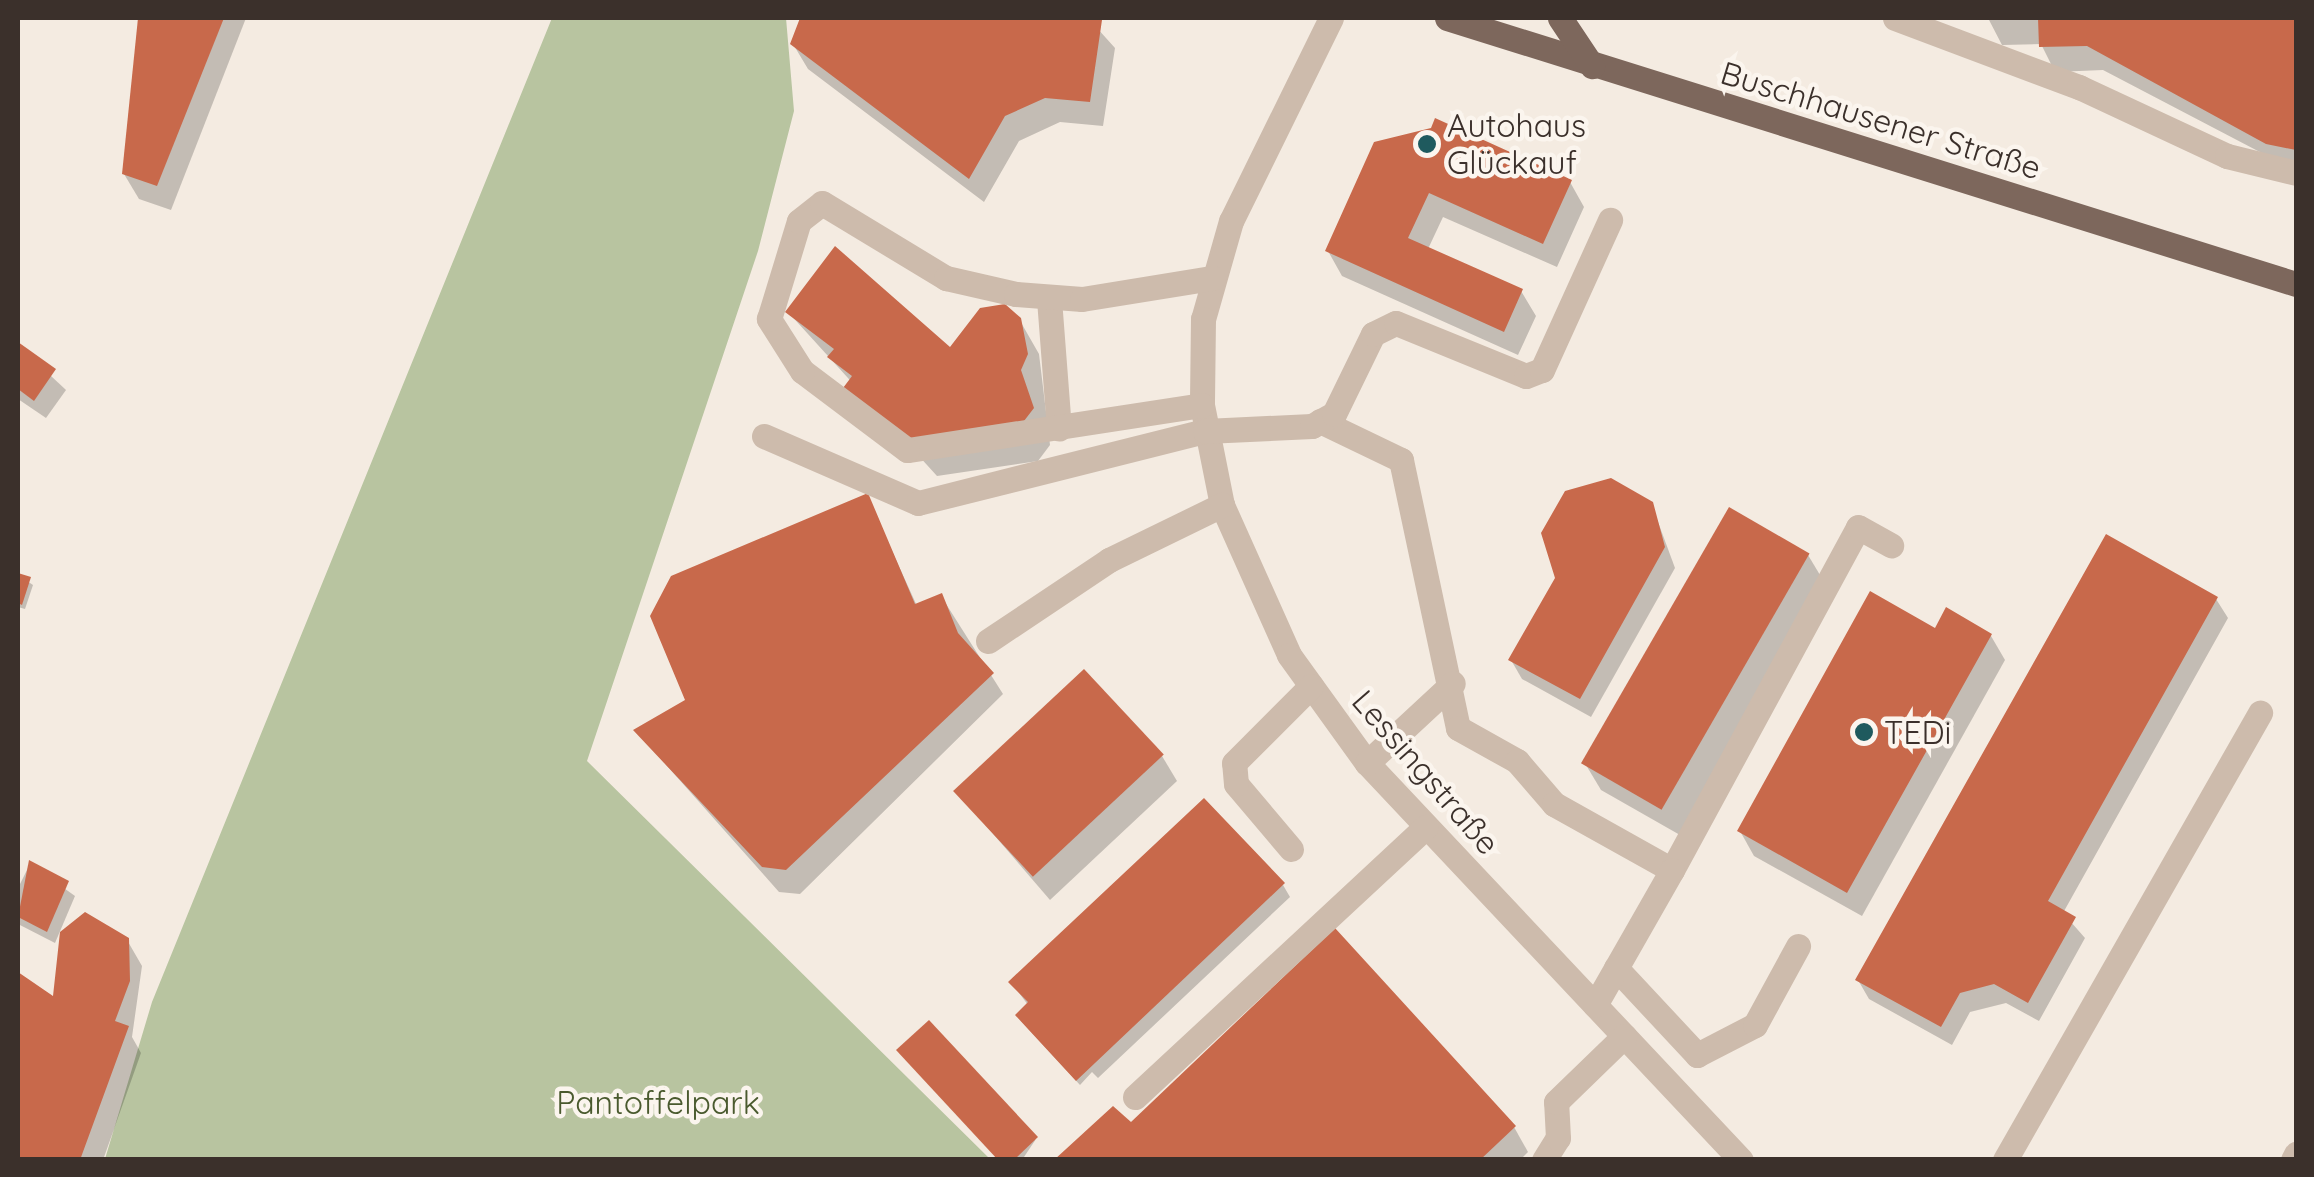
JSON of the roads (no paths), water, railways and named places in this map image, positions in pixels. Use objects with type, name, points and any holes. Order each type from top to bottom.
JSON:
[{"type":"main road","name":"Buschhausener Straße","points":[[1448,18],[2296,284]]},
{"type":"main road","points":[[1560,18],[1592,66]]},
{"type":"street","name":"Lessingstraße","points":[[1331,18],[1212,278],[1203,418],[1222,505],[1312,686],[1366,762],[1741,1160]]},
{"type":"street","points":[[1895,18],[2080,86],[2227,156],[2296,173]]},
{"type":"street","points":[[1212,278],[1050,300],[946,278],[822,202],[798,221],[769,319],[802,372],[907,450],[1059,429],[1203,418],[1320,422],[1402,460],[1453,684],[1458,728],[1517,761],[1554,804],[1672,870]]},
{"type":"street","points":[[1320,422],[1334,414],[1373,334],[1396,323],[1509,374],[1542,370],[1610,220]]},
{"type":"street","points":[[1050,300],[1059,429]]},
{"type":"street","points":[[764,436],[918,502],[1203,418]]},
{"type":"street","points":[[988,641],[1109,560],[1222,505]]},
{"type":"street","points":[[1595,1005],[1858,527],[1891,544]]},
{"type":"street","points":[[1366,762],[1453,684]]},
{"type":"street","points":[[1291,849],[1236,784],[1234,763],[1312,686]]},
{"type":"street","points":[[2005,1160],[2260,713]]},
{"type":"street","points":[[1135,1098],[1426,827]]},
{"type":"street","points":[[1673,1088],[1697,1055],[1754,1025],[1798,946]]},
{"type":"street","points":[[1616,968],[1697,1055]]},
{"type":"street","points":[[1544,1160],[1558,1138],[1556,1102],[1624,1036]]},
{"type":"place","name":"Autohaus Glückauf","points":[[1427,144]]},
{"type":"place","name":"TEDi","points":[[1864,732]]},
{"type":"park label","name":"Pantoffelpark","points":[[658,1102]]}]
